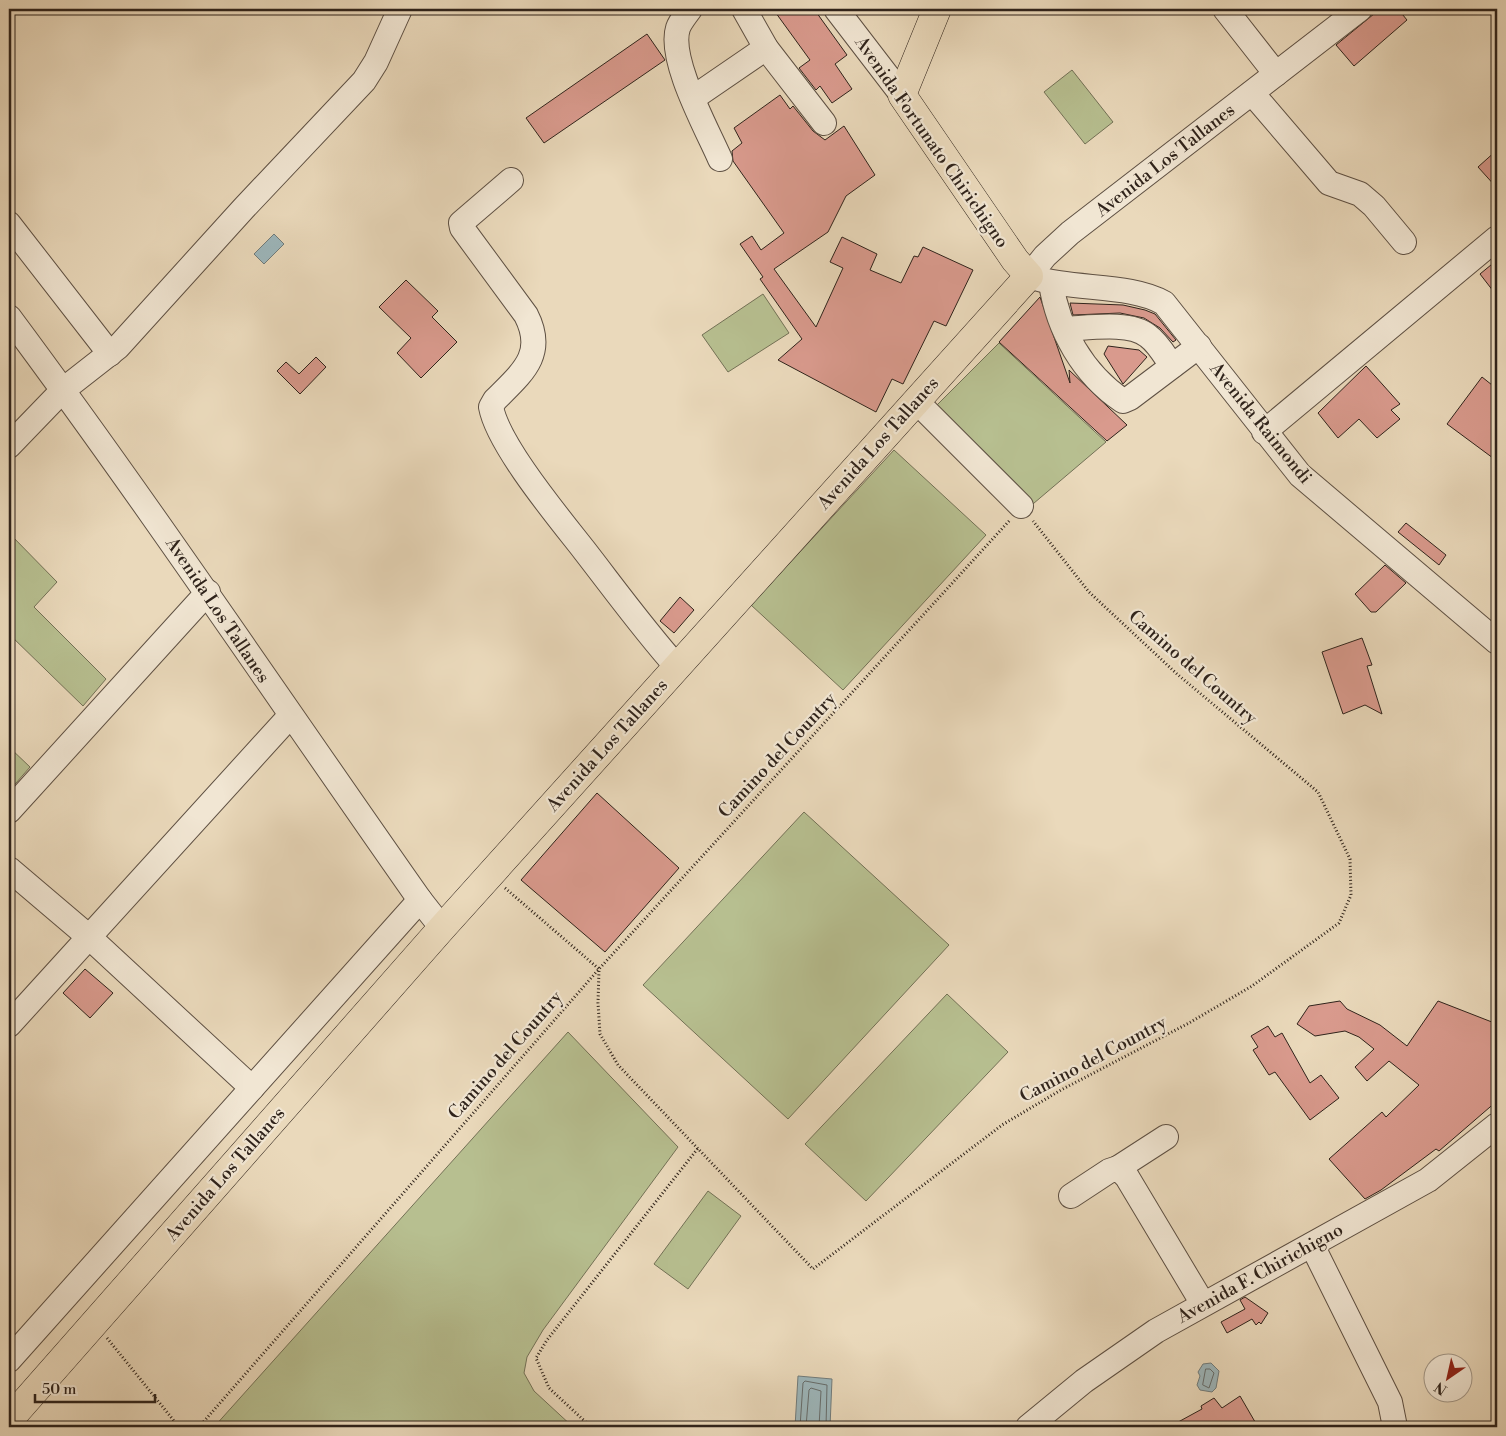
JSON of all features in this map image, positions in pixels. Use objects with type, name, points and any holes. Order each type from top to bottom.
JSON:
[{"type":"main road","points":[[902,95],[937,9]]},
{"type":"main road","name":"Avenida Fortunato Chirichigno","points":[[902,95],[1015,260],[1040,279]]},
{"type":"main road","name":"Avenida Los Tallanes","points":[[9,1420],[442,928],[916,401],[1040,279]]},
{"type":"street","points":[[9,446],[63,390],[110,354],[364,81],[376,62],[400,9]]},
{"type":"street","points":[[690,9],[678,28],[676,47],[681,70],[720,159]]},
{"type":"street","points":[[744,9],[766,48],[824,123]]},
{"type":"street","name":"Avenida Fortunato Chirichigno","points":[[836,9],[902,95]]},
{"type":"street","points":[[1226,9],[1276,74]]},
{"type":"street","name":"Avenida Los Tallanes","points":[[1040,279],[1045,256],[1070,234],[1360,9]]},
{"type":"street","points":[[693,98],[766,48]]},
{"type":"street","points":[[1252,93],[1329,183],[1360,194],[1374,206],[1404,242]]},
{"type":"street","points":[[511,180],[460,223],[534,329],[533,356],[491,407],[492,416],[502,436],[548,503],[677,667]]},
{"type":"street","points":[[9,224],[110,354]]},
{"type":"street","points":[[1264,432],[1497,238]]},
{"type":"street","points":[[1040,279],[1054,303],[1064,329],[1090,372],[1123,401],[1130,398],[1199,346]]},
{"type":"street","name":"Avenida Raimondi","points":[[1040,279],[1150,295],[1164,303],[1264,432],[1300,475],[1337,509],[1412,569],[1497,642]]},
{"type":"street","name":"Avenida Los Tallanes","points":[[9,317],[208,592],[290,716],[420,900],[442,928]]},
{"type":"street","points":[[1064,329],[1129,327],[1140,330],[1153,340],[1172,366]]},
{"type":"street","points":[[916,401],[1021,506]]},
{"type":"street","points":[[9,811],[208,592]]},
{"type":"street","points":[[9,1025],[290,716]]},
{"type":"street","points":[[9,870],[89,937],[252,1088]]},
{"type":"street","points":[[9,1360],[420,900]]},
{"type":"street","name":"Avenida F. Chirichigno","points":[[1028,1427],[1084,1381],[1148,1336],[1428,1180],[1497,1124]]},
{"type":"street","points":[[1071,1196],[1166,1137]]},
{"type":"street","points":[[1118,1168],[1127,1177],[1203,1304]]},
{"type":"street","points":[[1312,1244],[1390,1402],[1395,1427]]},
{"type":"path","name":"Camino del Country","points":[[199,1427],[598,968],[970,565],[1021,506],[1089,592],[1177,674],[1318,792],[1350,859],[1351,895],[1339,923],[1245,991],[1189,1024],[1060,1090],[1002,1125],[813,1268],[699,1147]]},
{"type":"path","points":[[490,875],[598,968],[600,1034],[618,1064],[699,1147],[547,1340],[536,1358],[549,1388],[591,1427]]},
{"type":"path","points":[[95,1322],[179,1427]]},
{"type":"green space","points":[[1072,70],[1113,122],[1085,144],[1044,92]]},
{"type":"green space","points":[[763,294],[789,333],[728,372],[702,335]]},
{"type":"green space","points":[[999,343],[1106,442],[1027,509],[932,410]]},
{"type":"green space","points":[[894,450],[986,535],[843,690],[751,605]]},
{"type":"green space","points":[[9,533],[57,582],[34,607],[106,679],[83,706],[9,634]]},
{"type":"green space","points":[[9,747],[30,767],[9,791]]},
{"type":"green space","points":[[804,812],[949,945],[788,1119],[643,985]]},
{"type":"green space","points":[[947,994],[1008,1052],[866,1201],[805,1144]]},
{"type":"green space","points":[[568,1032],[678,1147],[543,1330],[527,1357],[524,1373],[534,1391],[573,1427],[214,1427]]},
{"type":"green space","points":[[708,1191],[741,1216],[688,1289],[654,1264]]},
{"type":"water","points":[[274,234],[284,244],[264,264],[254,254]]},
{"type":"water","points":[[1211,1363],[1219,1371],[1216,1388],[1212,1392],[1200,1390],[1197,1385],[1200,1376],[1198,1372],[1203,1364]]},
{"type":"water","points":[[798,1376],[832,1379],[830,1427],[795,1427]]},
{"type":"building","points":[[773,9],[814,9],[847,55],[835,64],[852,89],[832,103],[820,86],[816,90],[799,68],[810,60]]},
{"type":"building","points":[[1380,9],[1398,9],[1407,20],[1354,66],[1336,45]]},
{"type":"building","points":[[647,34],[665,60],[544,143],[526,118]]},
{"type":"building","points":[[780,95],[790,109],[793,106],[813,131],[825,140],[844,126],[875,175],[846,196],[828,232],[774,269],[816,327],[843,268],[830,262],[842,237],[877,254],[870,270],[901,283],[914,256],[918,257],[923,247],[973,270],[946,326],[934,321],[903,384],[892,379],[876,412],[778,360],[802,339],[760,279],[763,277],[740,244],[752,236],[761,250],[784,233],[733,161],[732,151],[742,143],[734,128]]},
{"type":"building","points":[[1497,150],[1497,188],[1478,167]]},
{"type":"building","points":[[1497,260],[1497,296],[1480,274]]},
{"type":"building","points":[[406,280],[438,311],[432,317],[457,342],[421,378],[397,353],[411,338],[379,307]]},
{"type":"building","points":[[1040,297],[1070,383],[1069,370],[1127,425],[1107,441],[999,342]]},
{"type":"building","points":[[1070,303],[1123,305],[1145,310],[1155,314],[1176,340],[1173,342],[1160,328],[1144,318],[1120,313],[1073,315]]},
{"type":"building","points":[[1108,346],[1139,350],[1147,357],[1123,384],[1104,354]]},
{"type":"building","points":[[316,357],[326,367],[300,394],[277,371],[286,362],[299,374]]},
{"type":"building","points":[[1366,366],[1400,404],[1391,410],[1400,419],[1377,438],[1359,419],[1338,438],[1318,413]]},
{"type":"building","points":[[1482,377],[1497,389],[1497,461],[1447,424]]},
{"type":"building","points":[[1406,523],[1446,555],[1439,565],[1398,532]]},
{"type":"building","points":[[1385,565],[1406,583],[1376,612],[1371,612],[1355,594]]},
{"type":"building","points":[[680,597],[694,610],[674,633],[660,621]]},
{"type":"building","points":[[1362,638],[1372,665],[1367,666],[1382,714],[1365,705],[1343,714],[1322,652]]},
{"type":"building","points":[[597,793],[679,868],[605,952],[521,880]]},
{"type":"building","points":[[85,969],[113,993],[90,1018],[63,993]]},
{"type":"building","points":[[1340,1001],[1347,1009],[1380,1025],[1407,1046],[1438,1001],[1497,1024],[1497,1101],[1439,1151],[1436,1149],[1381,1190],[1365,1199],[1329,1159],[1382,1112],[1386,1117],[1419,1085],[1389,1061],[1367,1081],[1355,1067],[1374,1049],[1359,1037],[1345,1031],[1315,1036],[1297,1024],[1309,1006]]},
{"type":"building","points":[[1268,1026],[1275,1037],[1282,1033],[1310,1083],[1321,1075],[1339,1098],[1310,1120],[1275,1072],[1269,1075],[1253,1050],[1258,1047],[1251,1036]]},
{"type":"building","points":[[1245,1297],[1268,1313],[1261,1324],[1259,1322],[1256,1325],[1252,1319],[1227,1333],[1221,1322],[1245,1309],[1240,1300]]},
{"type":"building","points":[[1240,1396],[1258,1427],[1169,1427],[1202,1409],[1201,1406],[1214,1398],[1222,1408]]}]
